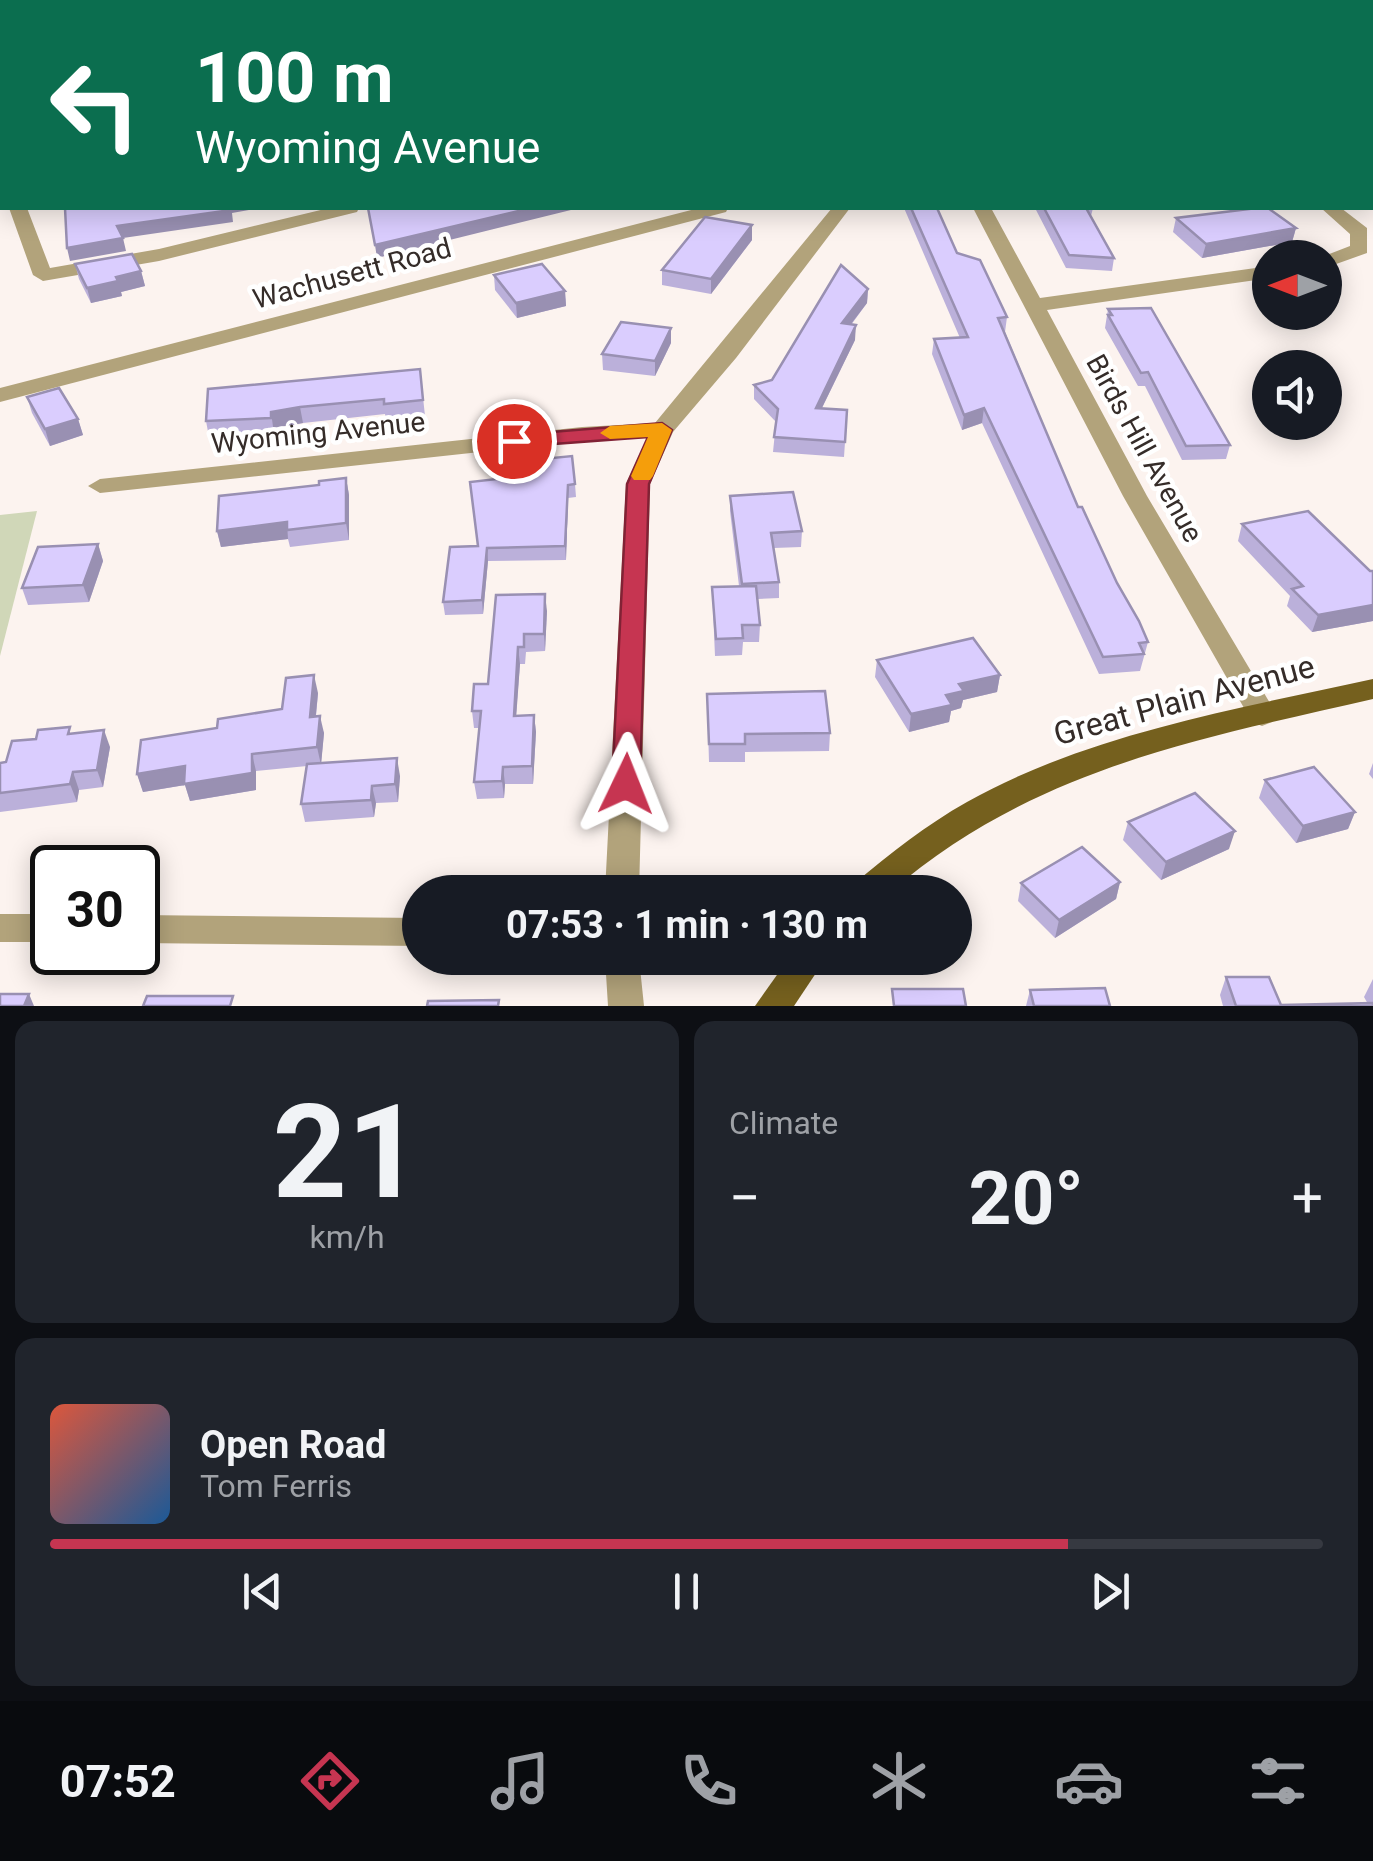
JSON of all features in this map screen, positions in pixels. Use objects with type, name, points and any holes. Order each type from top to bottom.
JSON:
[{"type":"main road","name":"Great Plain Avenue","points":[[889,875],[927,844],[1048,776],[1136,746],[1373,689]]},
{"type":"main road","points":[[774,1006],[797,975]]},
{"type":"street","points":[[20,210],[43,275],[160,254],[342,210]]},
{"type":"street","name":"Wachusett Road","points":[[0,395],[710,210]]},
{"type":"street","points":[[623,875],[638,484],[662,430],[728,353],[839,210]]},
{"type":"street","name":"Birds Hill Avenue","points":[[983,210],[1135,496],[1262,714]]},
{"type":"street","points":[[1332,210],[1360,232],[1360,249],[1342,256]]},
{"type":"street","points":[[1032,306],[1252,275]]},
{"type":"street","name":"Wyoming Avenue","points":[[100,486],[563,436],[662,430]]},
{"type":"street","points":[[0,928],[30,928]]},
{"type":"street","points":[[160,929],[402,932]]},
{"type":"street","points":[[623,975],[626,1006]]},
{"type":"green space","points":[[37,511],[0,656],[0,515]]},
{"type":"building","points":[[65,210],[231,210],[117,226],[123,238],[67,248]]},
{"type":"building","points":[[368,210],[523,210],[375,245]]},
{"type":"building","points":[[912,210],[938,210],[957,253],[980,260],[1007,317],[998,318],[1078,507],[1082,507],[1148,642],[1139,643],[1144,654],[1103,657],[984,408],[964,415],[934,339],[968,337]]},
{"type":"building","points":[[1045,210],[1087,210],[1114,258],[1069,255]]},
{"type":"building","points":[[1271,210],[1296,228],[1206,244],[1176,218]]},
{"type":"building","points":[[705,217],[752,225],[711,279],[662,270]]},
{"type":"building","points":[[132,254],[141,271],[87,288],[75,264]]},
{"type":"building","points":[[542,264],[565,291],[516,303],[494,275]]},
{"type":"building","points":[[841,265],[868,289],[842,323],[856,325],[816,408],[847,410],[845,442],[774,437],[778,409],[754,385],[772,380]]},
{"type":"building","points":[[1151,308],[1230,445],[1186,446],[1148,372],[1141,373],[1108,315],[1112,315],[1108,309]]},
{"type":"building","points":[[621,322],[671,328],[655,361],[602,354]]},
{"type":"building","points":[[420,369],[423,400],[384,404],[384,399],[300,407],[271,412],[271,418],[206,421],[208,389]]},
{"type":"building","points":[[59,388],[78,419],[45,429],[27,397]]},
{"type":"building","points":[[572,456],[575,484],[568,485],[565,546],[487,548],[482,600],[443,602],[450,547],[478,546],[470,482],[524,476],[522,461]]},
{"type":"building","points":[[346,478],[346,523],[287,530],[287,522],[217,531],[219,496],[319,485],[319,481]]},
{"type":"building","points":[[793,492],[802,531],[771,533],[779,582],[742,584],[730,496]]},
{"type":"building","points":[[1308,511],[1373,571],[1373,605],[1318,615],[1292,589],[1303,586],[1242,524]]},
{"type":"building","points":[[98,544],[83,585],[22,588],[38,547]]},
{"type":"building","points":[[756,586],[760,625],[742,625],[743,638],[716,639],[712,587]]},
{"type":"building","points":[[545,594],[544,634],[524,634],[524,647],[518,647],[514,716],[534,715],[532,766],[503,767],[502,781],[474,782],[481,711],[472,711],[474,684],[488,684],[496,595]]},
{"type":"building","points":[[973,638],[1000,675],[959,684],[964,691],[946,695],[952,705],[911,714],[877,660]]},
{"type":"building","points":[[314,675],[310,717],[320,716],[317,747],[252,754],[252,773],[184,784],[185,766],[137,774],[141,740],[217,728],[218,719],[282,709],[286,678]]},
{"type":"building","points":[[825,691],[830,733],[745,734],[745,744],[709,744],[707,694]]},
{"type":"building","points":[[70,727],[68,734],[104,730],[97,770],[73,772],[70,784],[0,793],[0,763],[6,762],[12,741],[36,739],[38,730]]},
{"type":"building","points":[[397,758],[395,784],[372,786],[371,800],[301,804],[307,764]]},
{"type":"building","points":[[1314,767],[1355,812],[1303,826],[1265,780]]},
{"type":"building","points":[[1195,793],[1235,831],[1166,862],[1128,822]]},
{"type":"building","points":[[1082,847],[1120,882],[1059,920],[1021,883]]},
{"type":"building","points":[[1226,977],[1269,977],[1281,1005],[1373,1006],[1236,1006]]},
{"type":"building","points":[[1105,988],[1110,1006],[1034,1006],[1030,990]]},
{"type":"building","points":[[892,989],[963,989],[966,1006],[894,1006]]},
{"type":"building","points":[[0,994],[29,994],[24,1006],[0,1006]]},
{"type":"building","points":[[147,996],[233,996],[230,1006],[143,1006]]},
{"type":"building","points":[[499,1000],[498,1006],[427,1006],[428,1001]]},
{"type":"slow traffic","points":[[610,433],[662,430],[642,476]]},
{"type":"route","points":[[514,441],[662,430],[638,484],[626,784]]}]
